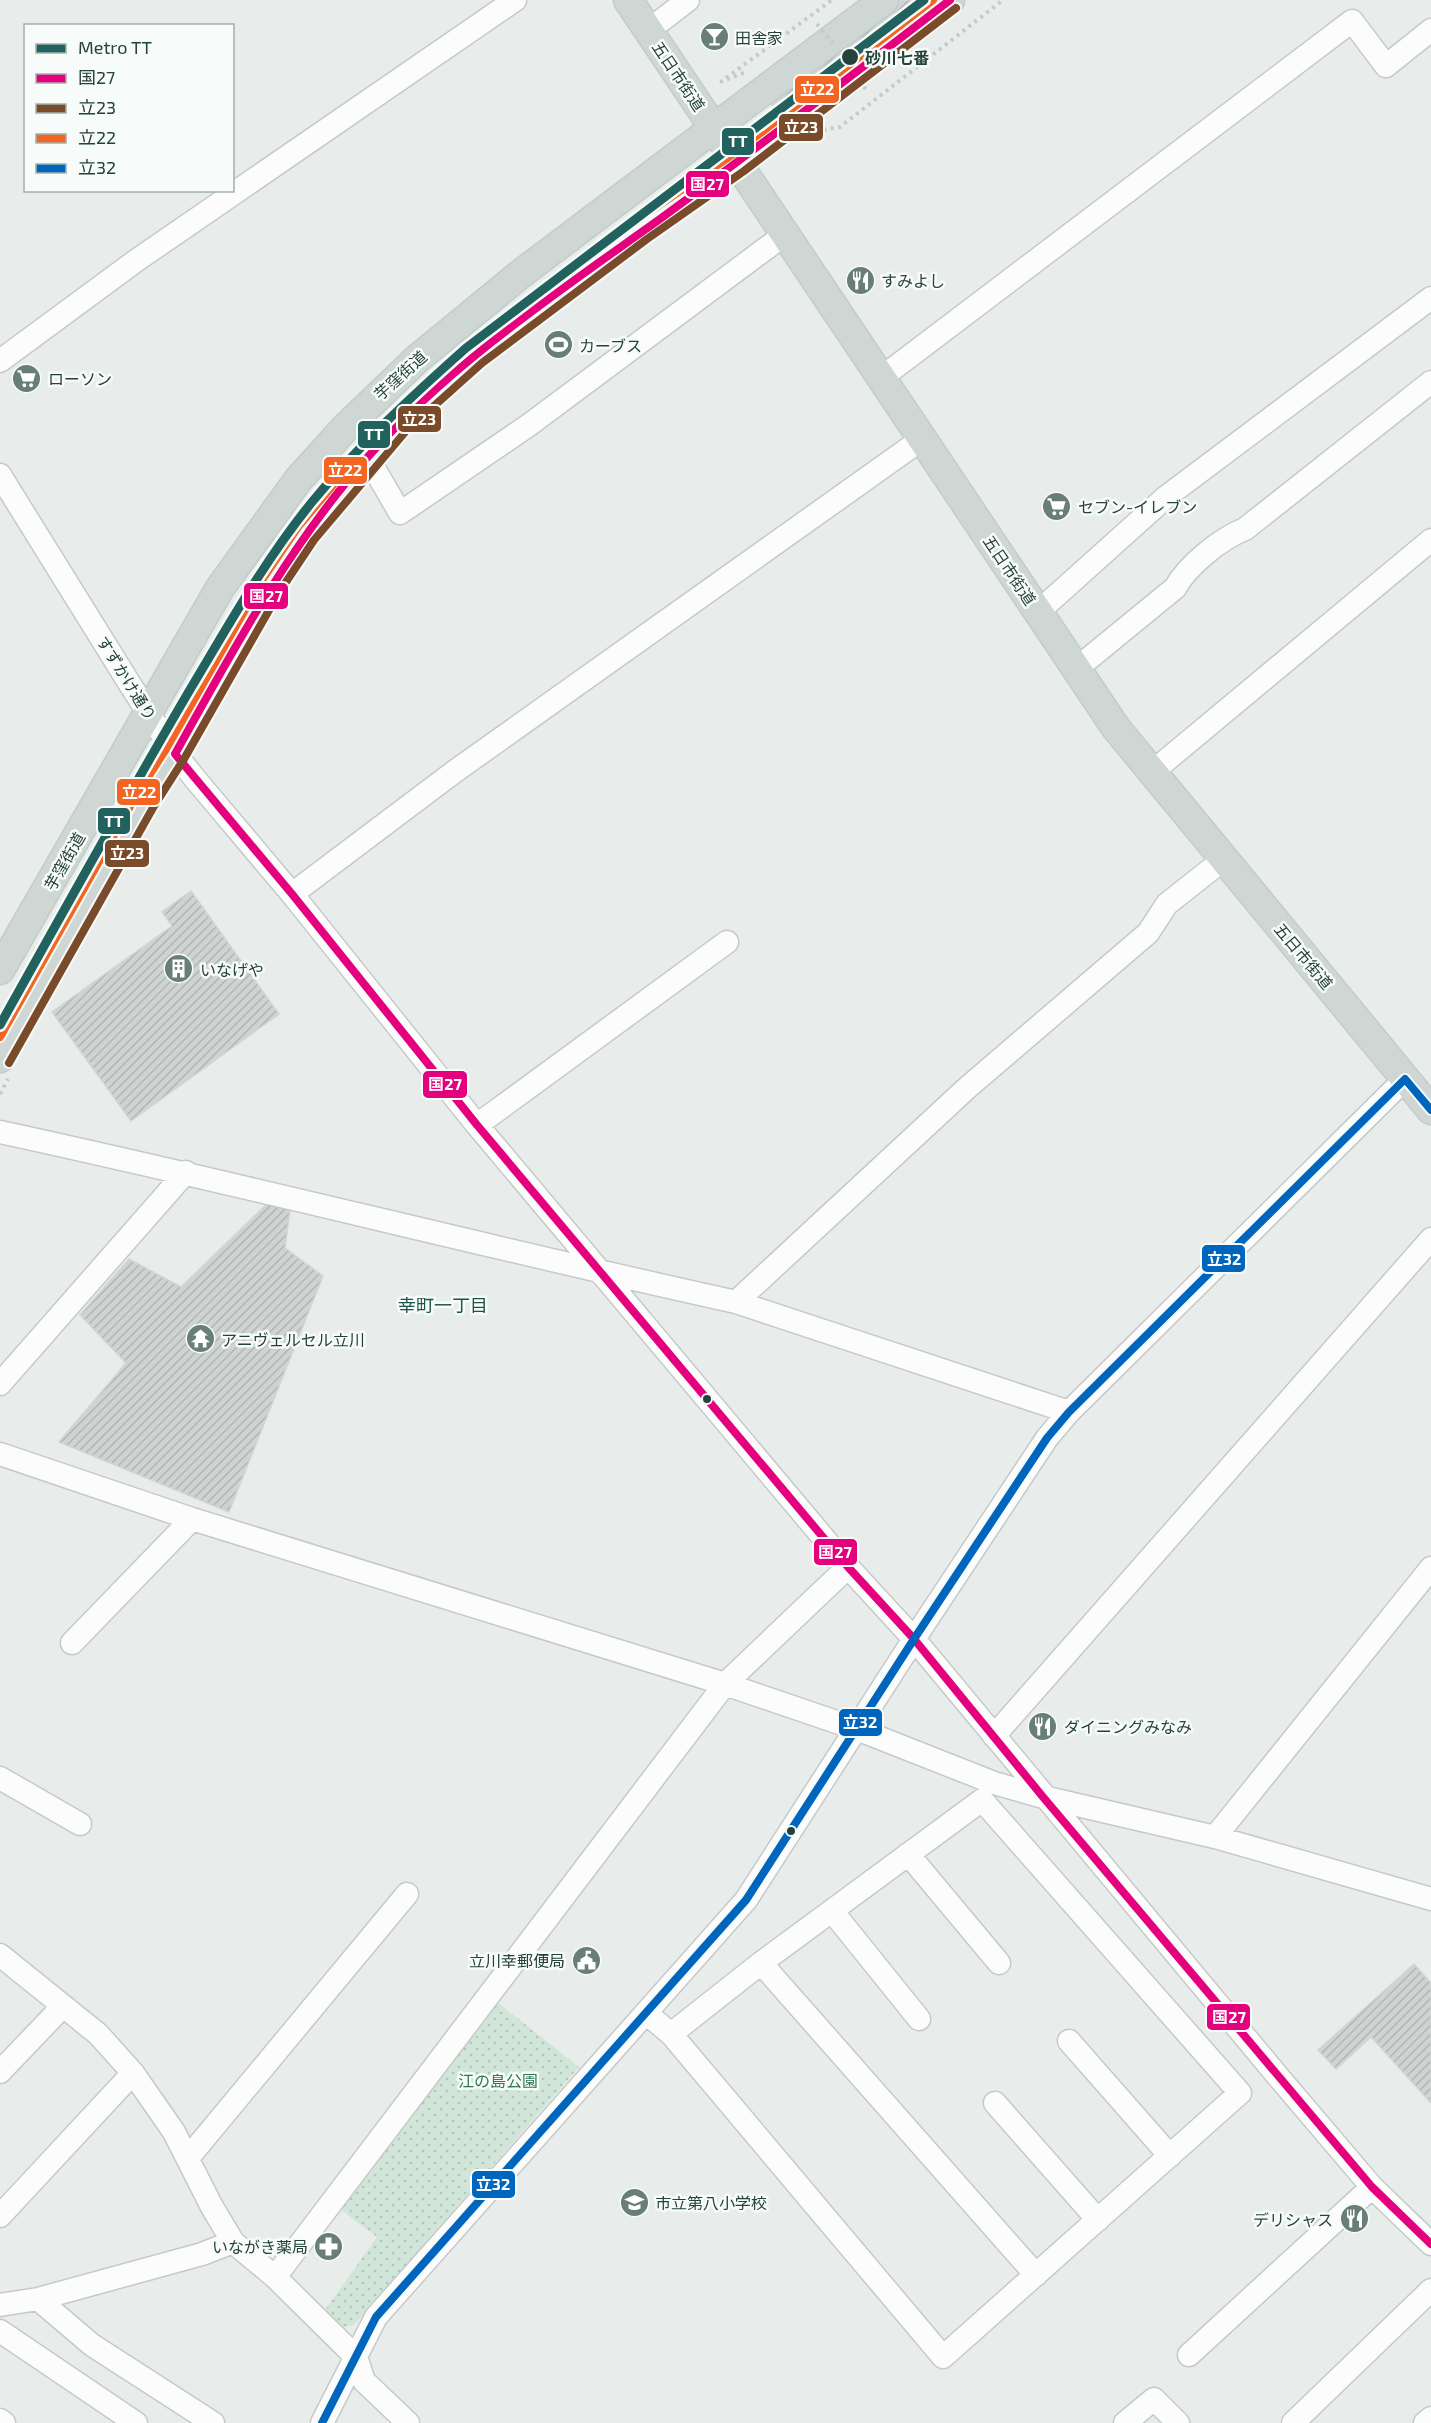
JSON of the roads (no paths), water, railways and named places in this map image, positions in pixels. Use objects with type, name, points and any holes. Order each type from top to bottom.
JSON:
[{"type":"main road","name":"五日市街道","points":[[628,0],[1116,728],[1431,1110]]},
{"type":"main road","name":"芋窪街道","points":[[0,970],[220,588],[298,480],[345,428],[417,359],[523,272],[884,0]]},
{"type":"main road","name":"芋窪街道","points":[[0,1058],[145,801],[175,754],[271,585],[306,534],[368,458],[426,397],[475,356],[641,230],[738,163],[950,0]]},
{"type":"street","points":[[0,361],[137,260],[515,0]]},
{"type":"street","points":[[649,30],[688,0]]},
{"type":"street","points":[[881,378],[1352,21],[1386,66],[1431,30]]},
{"type":"street","points":[[368,458],[400,513],[529,425],[784,235]]},
{"type":"street","points":[[1038,612],[1166,497],[1431,298]]},
{"type":"street","points":[[1076,669],[1174,588],[1183,574],[1230,535],[1245,529],[1431,382]]},
{"type":"street","points":[[292,894],[464,766],[922,439]]},
{"type":"street","name":"すずかけ通り","points":[[0,475],[175,754],[292,894],[477,1125],[603,1272],[848,1567],[914,1639],[1043,1797],[1372,2187],[1431,2244]]},
{"type":"street","points":[[1151,773],[1431,540]]},
{"type":"street","points":[[736,1302],[967,1088],[1148,933],[1167,904],[1224,860]]},
{"type":"street","points":[[477,1125],[727,942]]},
{"type":"street","points":[[322,2423],[376,2318],[746,1900],[1047,1438],[1069,1412],[1405,1079]]},
{"type":"street","points":[[0,1132],[186,1172],[736,1302],[1069,1412]]},
{"type":"street","points":[[0,1384],[186,1172]]},
{"type":"street","points":[[994,1736],[1431,1239]]},
{"type":"street","points":[[0,1454],[192,1519],[725,1684],[857,1729],[994,1783],[1043,1797],[1215,1837],[1431,1899]]},
{"type":"street","points":[[72,1643],[192,1519]]},
{"type":"street","points":[[275,2277],[725,1684],[848,1567]]},
{"type":"street","points":[[1215,1837],[1431,1568]]},
{"type":"street","points":[[0,1778],[80,1824]]},
{"type":"street","points":[[646,2013],[671,2034],[943,2357],[1240,2094],[982,1800],[761,1963],[671,2034]]},
{"type":"street","points":[[908,1854],[999,1963]]},
{"type":"street","points":[[188,2158],[407,1894]]},
{"type":"street","points":[[832,1911],[919,2019]]},
{"type":"street","points":[[0,1955],[98,2034],[133,2073],[158,2108],[188,2158],[212,2207],[233,2242],[275,2277],[356,2357],[363,2381],[408,2423]]},
{"type":"street","points":[[761,1963],[1036,2275]]},
{"type":"street","points":[[0,2072],[63,2006]]},
{"type":"street","points":[[1069,2041],[1170,2156]]},
{"type":"street","points":[[0,2216],[133,2073]]},
{"type":"street","points":[[995,2103],[1098,2220]]},
{"type":"street","points":[[1189,2355],[1372,2187]]},
{"type":"street","points":[[0,2305],[38,2299],[202,2254],[233,2242]]},
{"type":"street","points":[[1293,2423],[1431,2290]]},
{"type":"street","points":[[38,2299],[92,2345],[213,2423]]},
{"type":"street","points":[[0,2331],[136,2423]]},
{"type":"street","points":[[1125,2423],[1154,2399],[1178,2423]]},
{"type":"street","points":[[1425,2423],[1431,2418]]},
{"type":"street","points":[[0,2420],[4,2423]]},
{"type":"metro line","name":"TT","points":[[0,1025],[140,775],[262,571],[294,524],[348,461],[386,422],[466,348],[924,0]]},
{"type":"place","name":"田舎家","points":[[714,37]]},
{"type":"place","name":"砂川七番","points":[[850,57]]},
{"type":"place","name":"すみよし","points":[[860,280]]},
{"type":"place","name":"カーブス","points":[[558,345]]},
{"type":"place","name":"ローソン","points":[[27,378]]},
{"type":"place","name":"セブン-イレブン","points":[[1057,506]]},
{"type":"place","name":"いなげや","points":[[179,969]]},
{"type":"place","name":"アニヴェルセル立川","points":[[200,1339]]},
{"type":"place","name":"ダイニングみなみ","points":[[1043,1726]]},
{"type":"place","name":"立川幸郵便局","points":[[586,1960]]},
{"type":"place","name":"市立第八小学校","points":[[634,2202]]},
{"type":"place","name":"デリシャス","points":[[1354,2219]]},
{"type":"place","name":"いながき薬局","points":[[329,2246]]},
{"type":"district","name":"幸町一丁目","points":[[443,1305]]},
{"type":"park label","name":"江の島公園","points":[[498,2080]]}]
